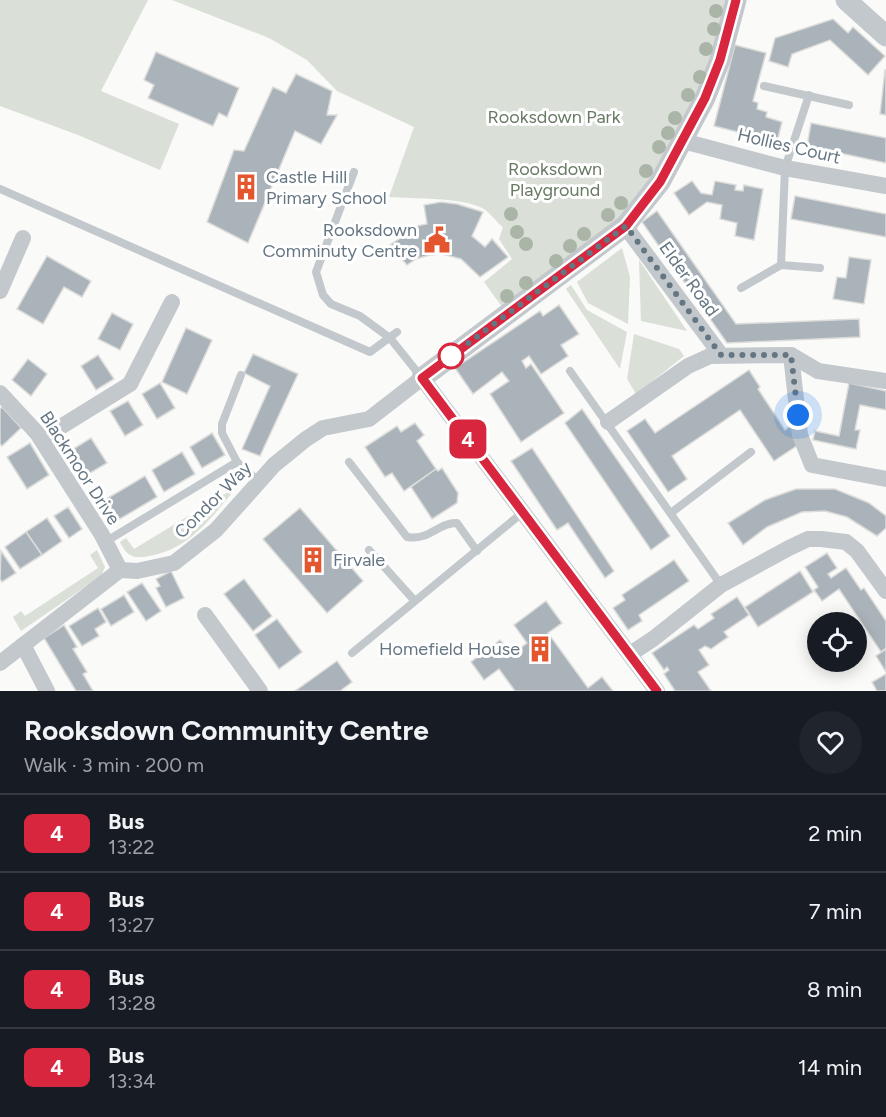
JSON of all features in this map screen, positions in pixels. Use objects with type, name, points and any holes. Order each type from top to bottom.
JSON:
[{"type":"street","points":[[657,691],[422,378],[626,226],[660,182],[705,98],[720,60],[736,0]]},
{"type":"street","points":[[846,0],[886,36]]},
{"type":"street","name":"Hollies Court","points":[[683,141],[785,168],[886,186]]},
{"type":"street","name":"Elder Road","points":[[626,226],[721,355]]},
{"type":"street","points":[[0,291],[23,238]]},
{"type":"street","points":[[41,439],[130,384],[171,302]]},
{"type":"street","points":[[791,355],[800,435],[812,465],[886,479]]},
{"type":"street","points":[[608,423],[688,366],[710,356],[791,355],[818,371],[886,381]]},
{"type":"street","name":"Condor Way","points":[[120,570],[137,571],[174,563],[216,530],[274,465],[306,439],[323,428],[369,419],[422,378]]},
{"type":"street","name":"Blackmoor Drive","points":[[0,393],[38,432],[120,570]]},
{"type":"street","points":[[630,654],[653,639],[721,585],[808,540],[846,542],[857,551],[886,591]]},
{"type":"street","points":[[0,663],[120,570]]},
{"type":"street","points":[[205,615],[260,691]]},
{"type":"street","points":[[23,645],[47,691]]},
{"type":"lane","points":[[764,86],[849,105]]},
{"type":"lane","points":[[781,265],[785,168],[809,95]]},
{"type":"lane","points":[[354,172],[316,272],[323,295],[332,304],[360,316],[393,335],[422,378]]},
{"type":"lane","points":[[0,189],[370,352],[393,335]]},
{"type":"lane","points":[[741,288],[781,265],[820,268]]},
{"type":"lane","points":[[570,371],[721,585]]},
{"type":"lane","points":[[241,375],[222,424],[222,433],[237,462],[259,482]]},
{"type":"lane","points":[[671,513],[751,452]]},
{"type":"lane","points":[[105,542],[237,462]]},
{"type":"lane","points":[[349,462],[407,537],[416,539],[450,522],[457,523],[477,550]]},
{"type":"lane","points":[[352,653],[522,513]]},
{"type":"lane","points":[[369,550],[414,600]]},
{"type":"green space","points":[[0,0],[148,0],[101,91],[179,124],[160,170],[78,135],[0,106]]},
{"type":"green space","name":"Rooksdown Park","points":[[172,0],[725,0],[708,78],[679,138],[623,223],[505,311],[484,282],[512,259],[499,239],[503,227],[490,214],[473,204],[462,202],[389,197],[414,127],[337,91],[307,60],[269,38]]},
{"type":"green space","points":[[622,248],[630,277],[628,324],[588,303],[577,282]]},
{"type":"green space","points":[[639,260],[687,331],[641,321]]},
{"type":"green space","points":[[571,285],[587,310],[627,332],[620,369],[566,289]]},
{"type":"green space","points":[[634,334],[679,349],[684,356],[636,394],[627,379]]},
{"type":"green space","points":[[235,472],[242,478],[238,486],[200,530],[189,539],[164,552],[144,557],[135,557],[125,551],[120,542],[126,538],[134,549],[233,489],[226,478]]},
{"type":"green space","points":[[97,550],[105,567],[101,576],[21,631],[13,617],[21,611],[25,616],[98,568],[90,555]]},
{"type":"building","points":[[833,19],[848,33],[853,27],[885,56],[868,75],[830,40],[792,54],[788,67],[769,61],[775,38]]},
{"type":"building","points":[[735,45],[766,53],[753,101],[758,103],[757,109],[767,112],[766,117],[782,122],[777,142],[714,126]]},
{"type":"building","points":[[156,52],[239,88],[227,117],[219,113],[213,126],[148,98],[154,85],[144,80]]},
{"type":"building","points":[[886,70],[886,115],[880,114]]},
{"type":"building","name":"Castle Hill Primary School","points":[[296,74],[332,91],[327,115],[337,115],[321,144],[295,131],[248,243],[207,222],[234,150],[244,151],[273,87],[286,93]]},
{"type":"building","points":[[811,123],[886,138],[886,163],[807,146]]},
{"type":"building","points":[[692,181],[701,193],[712,195],[715,181],[736,185],[735,190],[743,191],[744,185],[763,189],[754,240],[735,236],[737,223],[720,219],[722,205],[707,202],[689,215],[674,193]]},
{"type":"building","points":[[795,196],[886,214],[886,237],[791,219]]},
{"type":"building","name":"Rooksdown Comminuty Centre","points":[[441,202],[483,212],[472,236],[485,247],[492,239],[508,257],[480,277],[461,259],[442,254],[416,259],[407,265],[390,245],[408,233],[406,228],[427,224],[424,205]]},
{"type":"building","points":[[657,211],[736,324],[859,319],[860,337],[727,343],[642,222]]},
{"type":"building","points":[[47,256],[91,281],[82,297],[64,287],[43,324],[17,309]]},
{"type":"building","points":[[849,257],[871,260],[864,304],[833,299],[837,277],[846,278]]},
{"type":"building","points":[[559,305],[579,334],[561,345],[568,356],[541,374],[529,356],[522,361],[526,368],[531,364],[564,413],[521,442],[490,394],[509,381],[502,372],[473,394],[455,368],[540,311],[543,316]]},
{"type":"building","points":[[112,313],[133,324],[120,350],[98,339]]},
{"type":"building","points":[[186,328],[212,340],[187,394],[162,382]]},
{"type":"building","points":[[253,354],[298,374],[260,456],[242,449],[270,386],[244,373]]},
{"type":"building","points":[[98,355],[114,379],[96,390],[81,366]]},
{"type":"building","points":[[28,359],[47,374],[31,396],[12,380]]},
{"type":"building","points":[[749,370],[760,387],[758,389],[785,430],[790,426],[801,443],[774,461],[740,410],[672,456],[687,479],[668,492],[627,431],[645,419],[655,433]]},
{"type":"building","points":[[160,383],[175,408],[157,419],[142,394]]},
{"type":"building","points":[[849,383],[886,391],[886,410],[860,405],[855,430],[860,430],[856,449],[813,440],[815,431],[839,436]]},
{"type":"building","points":[[128,401],[143,425],[125,436],[110,411]]},
{"type":"building","points":[[2,407],[21,428],[2,446],[0,444],[0,409]]},
{"type":"building","points":[[582,409],[670,536],[651,550],[565,423]]},
{"type":"building","points":[[415,423],[424,435],[417,441],[436,469],[404,491],[392,473],[385,477],[365,447],[397,426],[401,432]]},
{"type":"building","points":[[212,433],[225,455],[202,468],[190,447]]},
{"type":"building","points":[[91,438],[107,463],[85,476],[70,451]]},
{"type":"building","points":[[30,443],[49,475],[27,489],[7,457]]},
{"type":"building","points":[[532,448],[614,571],[605,578],[568,523],[557,530],[511,461]]},
{"type":"building","points":[[182,452],[195,474],[164,492],[152,470]]},
{"type":"building","points":[[442,468],[458,493],[457,503],[432,519],[411,487],[436,469],[438,471]]},
{"type":"building","points":[[145,476],[157,497],[113,523],[101,502]]},
{"type":"building","points":[[796,489],[835,489],[869,503],[886,516],[886,528],[877,536],[847,517],[825,511],[802,512],[767,527],[743,545],[728,523],[765,500]]},
{"type":"building","points":[[68,507],[82,529],[69,538],[54,516]]},
{"type":"building","name":"Firvale","points":[[300,508],[363,581],[327,613],[263,539]]},
{"type":"building","points":[[47,518],[62,541],[42,555],[26,532]]},
{"type":"building","points":[[26,532],[42,555],[20,569],[5,547]]},
{"type":"building","points":[[1,551],[16,573],[2,582],[0,579]]},
{"type":"building","points":[[827,553],[837,568],[828,574],[831,578],[846,568],[861,590],[864,588],[886,621],[886,648],[881,652],[867,631],[867,612],[854,612],[839,589],[822,601],[814,590],[818,587],[805,567]]},
{"type":"building","points":[[674,560],[689,581],[639,615],[642,621],[628,630],[613,608],[625,600],[622,595]]},
{"type":"building","points":[[171,571],[184,598],[166,607],[156,588],[160,586],[156,579]]},
{"type":"building","points":[[800,571],[813,592],[758,627],[745,607]]},
{"type":"building","points":[[244,579],[272,616],[253,631],[224,594]]},
{"type":"building","points":[[142,583],[161,611],[146,621],[127,592]]},
{"type":"building","points":[[124,595],[134,612],[111,626],[101,609]]},
{"type":"building","points":[[737,597],[749,615],[724,632],[728,637],[711,649],[705,646],[699,650],[709,665],[698,672],[711,691],[675,691],[664,674],[669,670],[667,667],[664,670],[652,653],[694,625],[698,629],[714,618],[711,614]]},
{"type":"building","name":"Homefield House","points":[[546,601],[562,623],[548,633],[588,688],[602,677],[613,691],[515,691],[499,669],[484,680],[471,662],[500,640],[512,654],[527,643],[514,625]]},
{"type":"building","points":[[98,608],[106,622],[95,629],[99,636],[82,646],[69,626]]},
{"type":"building","points":[[277,619],[302,652],[279,669],[255,635]]},
{"type":"building","points":[[64,625],[77,647],[73,649],[87,672],[83,674],[93,691],[76,691],[44,638]]},
{"type":"building","points":[[886,649],[886,672],[876,656]]},
{"type":"building","points":[[337,661],[352,682],[340,691],[295,691]]},
{"type":"building","points":[[886,674],[886,691],[877,691],[872,682]]},
{"type":"bus line","name":"4","points":[[657,691],[422,378],[626,226],[660,182],[705,98],[720,60],[736,0]]},
{"type":"place","name":"Castle Hill Primary School","points":[[246,187]]},
{"type":"place","name":"Rooksdown Comminuty Centre","points":[[437,240]]},
{"type":"place","name":"Firvale","points":[[313,560]]},
{"type":"place","name":"Homefield House","points":[[540,649]]},
{"type":"route","points":[[451,356],[626,226],[721,355],[791,355],[798,415]]},
{"type":"park label","name":"Rooksdown Playground","points":[[555,180]]}]
